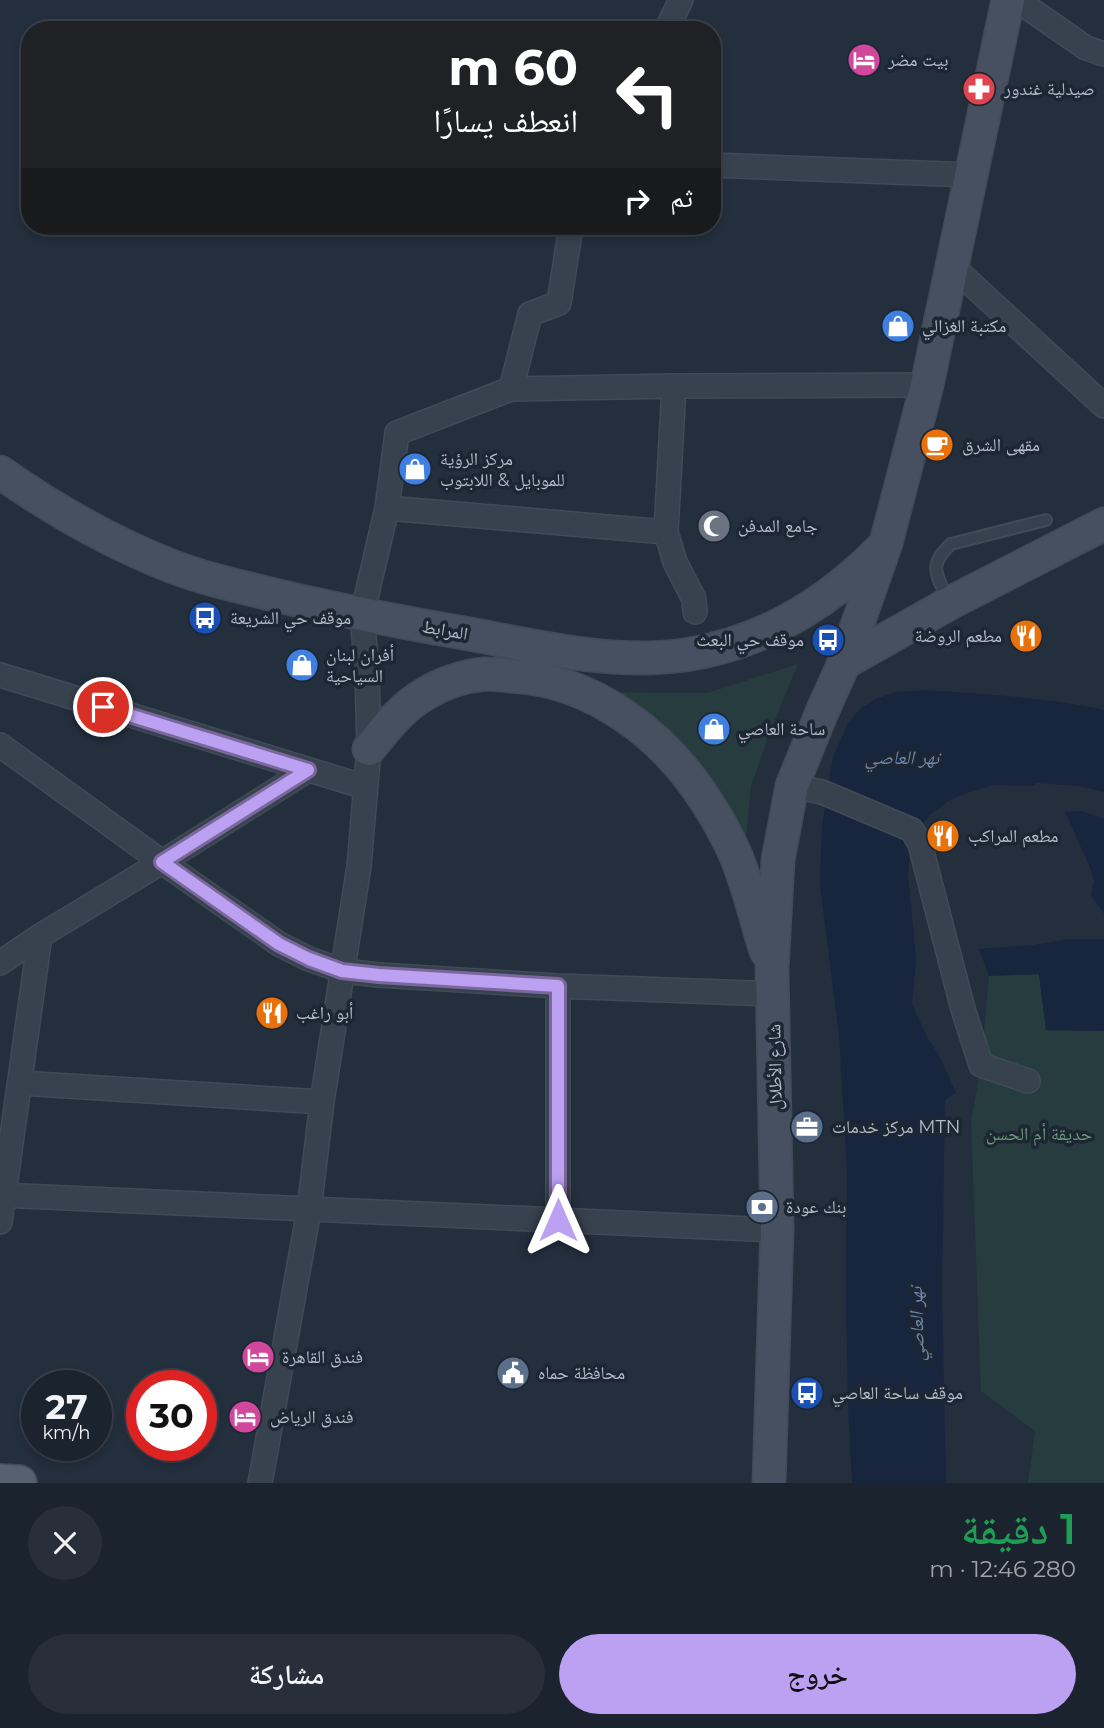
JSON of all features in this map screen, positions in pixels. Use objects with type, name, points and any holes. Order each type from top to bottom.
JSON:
[{"type":"main road","name":"شارع الأطلال","points":[[769,1483],[777,1230],[773,981],[778,860],[807,789],[822,712],[844,663],[886,543],[927,385],[1008,0]]},
{"type":"main road","name":"المرابط","points":[[0,472],[76,522],[124,546],[174,567],[225,583],[362,615],[608,657],[647,659],[686,655],[760,634],[829,596],[859,572],[886,543]]},
{"type":"main road","points":[[844,663],[950,603],[1104,524]]},
{"type":"main road","points":[[369,750],[392,719],[424,694],[452,681],[485,674],[520,676],[553,682],[590,695],[624,715],[656,741],[683,770],[707,802],[727,837],[743,874],[773,981]]},
{"type":"main road","points":[[0,1482],[19,1483]]},
{"type":"street","points":[[670,21],[681,0]]},
{"type":"street","points":[[1017,0],[1086,48],[1104,54]]},
{"type":"street","points":[[721,165],[971,175]]},
{"type":"street","points":[[511,389],[530,314],[559,303],[570,235]]},
{"type":"street","points":[[953,267],[1104,406]]},
{"type":"street","points":[[260,1483],[309,1210],[322,1102],[359,866],[369,750],[362,615],[387,508],[397,433],[511,389],[927,385]]},
{"type":"street","points":[[674,386],[666,532],[675,562],[694,599],[695,612]]},
{"type":"street","points":[[387,508],[666,532]]},
{"type":"street","points":[[0,675],[365,787]]},
{"type":"street","points":[[0,745],[279,944],[342,971],[558,986],[773,981]]},
{"type":"street","points":[[0,963],[308,770]]},
{"type":"street","points":[[807,789],[912,830],[920,844],[963,1009],[981,1065],[1028,1081]]},
{"type":"street","points":[[0,1223],[40,936]]},
{"type":"street","points":[[558,986],[558,1220]]},
{"type":"street","points":[[20,1083],[322,1102]]},
{"type":"street","points":[[2,1195],[777,1230]]},
{"type":"lane","points":[[950,603],[935,572],[939,555],[951,544],[1046,520]]},
{"type":"green space","points":[[798,664],[751,786],[742,876],[720,808],[589,692],[707,693]]},
{"type":"green space","name":"حديقة أم الحسن","points":[[1039,974],[1046,1030],[1104,1031],[1104,1483],[1028,1483],[1035,1431],[981,1391],[971,1122],[981,1065],[989,976]]},
{"type":"water","name":"نهر العاصي","points":[[924,690],[1037,699],[1104,710],[1104,792],[1078,786],[1036,783],[1033,786],[993,785],[967,793],[948,801],[929,816],[919,829],[910,852],[908,874],[916,960],[912,1004],[956,1093],[945,1100],[942,1288],[946,1483],[852,1483],[846,1298],[847,1170],[839,1036],[820,885],[822,825],[833,757],[848,723],[861,708],[876,699],[896,692]]},
{"type":"water","points":[[1082,811],[1104,819],[1104,914],[1091,895],[1094,881],[1091,870],[1065,812]]},
{"type":"water","points":[[1068,939],[1104,939],[1104,1031],[1046,1030],[1039,974],[989,976],[979,949]]},
{"type":"place","name":"بيت مضر","points":[[864,60]]},
{"type":"place","name":"صيدلية غندور","points":[[979,89]]},
{"type":"place","name":"مكتبة الغزالي","points":[[898,326]]},
{"type":"place","name":"مقهى الشرق","points":[[937,445]]},
{"type":"place","name":"مركز الرؤية للموبايل & اللابتوب","points":[[415,469]]},
{"type":"place","name":"جامع المدفن","points":[[714,526]]},
{"type":"place","name":"موقف حي الشريعة","points":[[205,618]]},
{"type":"place","name":"مطعم الروضة","points":[[1026,636]]},
{"type":"place","name":"موقف حي البعث","points":[[828,640]]},
{"type":"place","name":"أفران لبنان السياحية","points":[[302,665]]},
{"type":"place","name":"ساحة العاصي","points":[[714,729]]},
{"type":"place","name":"مطعم المراكب","points":[[943,836]]},
{"type":"place","name":"أبو راغب","points":[[272,1013]]},
{"type":"place","name":"مركز خدمات MTN","points":[[807,1127]]},
{"type":"place","name":"بنك عودة","points":[[762,1207]]},
{"type":"place","name":"فندق القاهرة","points":[[258,1357]]},
{"type":"place","name":"محافظة حماه","points":[[513,1373]]},
{"type":"place","name":"موقف ساحة العاصي","points":[[807,1393]]},
{"type":"place","name":"فندق الرياض","points":[[245,1417]]},
{"type":"route","points":[[103,707],[308,770],[162,862],[279,944],[342,971],[558,986],[558,1220]]}]
